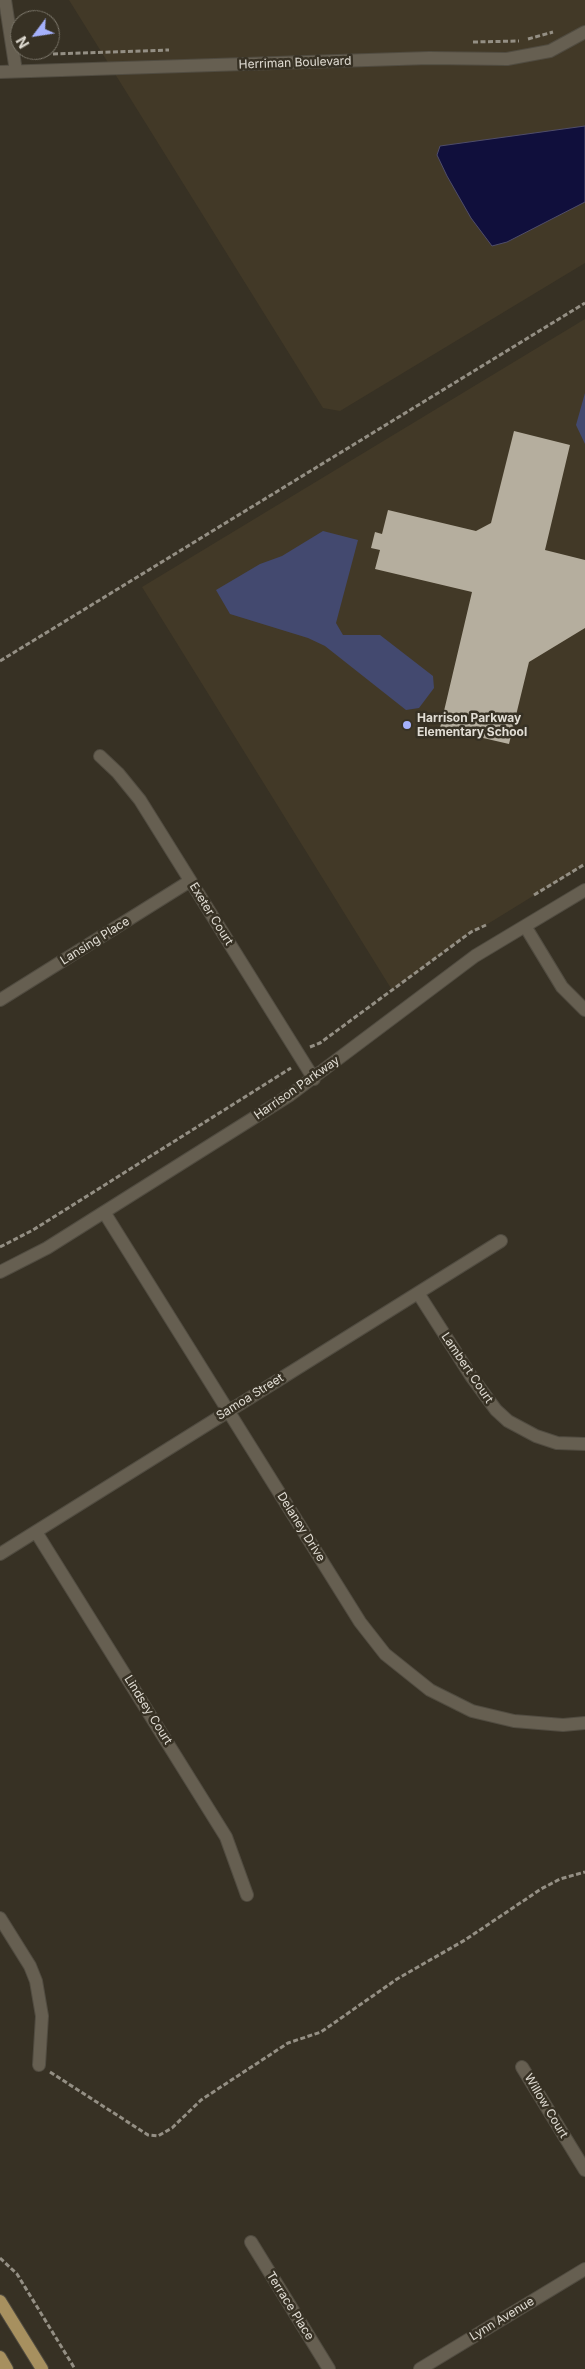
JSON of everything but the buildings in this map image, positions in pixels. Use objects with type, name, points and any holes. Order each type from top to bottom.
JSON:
[{"type":"main road","points":[[0,2301],[42,2369]]},
{"type":"main road","points":[[0,2357],[7,2369]]},
{"type":"street","points":[[5,0],[16,71]]},
{"type":"street","name":"Herriman Boulevard","points":[[0,72],[429,58],[507,59],[550,51],[585,32]]},
{"type":"street","name":"Exeter Court","points":[[100,756],[131,787],[314,1078]]},
{"type":"street","name":"Lansing Place","points":[[0,1000],[190,881]]},
{"type":"street","name":"Harrison Parkway","points":[[0,1272],[36,1254],[104,1212],[314,1078],[475,956],[585,890]]},
{"type":"street","points":[[525,926],[562,987],[585,1010]]},
{"type":"street","name":"Delaney Drive","points":[[104,1212],[360,1622],[381,1648],[400,1667],[430,1690],[456,1704],[480,1713],[530,1723],[563,1725],[585,1723]]},
{"type":"street","name":"Samoa Street","points":[[0,1554],[501,1241]]},
{"type":"street","name":"Lambert Court","points":[[418,1293],[476,1384],[496,1410],[508,1421],[536,1436],[557,1443],[585,1444]]},
{"type":"street","name":"Lindsey Court","points":[[36,1532],[226,1836],[247,1894]]},
{"type":"street","points":[[0,1918],[30,1966],[36,1981],[42,2016],[39,2064]]},
{"type":"street","name":"Willow Court","points":[[522,2067],[585,2170]]},
{"type":"street","name":"Terrace Place","points":[[251,2242],[329,2369]]},
{"type":"street","name":"Lynn Avenue","points":[[420,2369],[585,2269]]},
{"type":"path","points":[[463,43],[522,40],[557,31]]},
{"type":"path","points":[[0,661],[585,303]]},
{"type":"path","points":[[534,895],[585,864]]},
{"type":"path","points":[[0,1247],[33,1230],[288,1070],[312,1044],[320,1043],[471,932],[486,925]]},
{"type":"path","points":[[39,2064],[148,2135],[158,2136],[172,2128],[201,2100],[288,2044],[321,2032],[397,1979],[465,1940],[541,1889],[560,1879],[585,1872]]},
{"type":"path","points":[[0,2258],[16,2274],[75,2369]]},
{"type":"shaded area","points":[[69,0],[585,0],[585,263],[340,411],[323,408]]},
{"type":"shaded area","points":[[585,126],[585,202],[507,242],[492,246],[471,218],[447,176],[437,155],[440,146]]},
{"type":"shaded area","name":"Harrison Parkway Elementary School","points":[[585,319],[585,864],[486,925],[471,932],[392,990],[142,587]]},
{"type":"shaded area","points":[[585,393],[585,444],[576,425]]},
{"type":"shaded area","points":[[323,531],[358,540],[336,623],[343,635],[380,635],[433,676],[434,688],[419,708],[406,710],[325,646],[308,638],[230,614],[216,590],[260,564],[282,556]]},
{"type":"place","name":"Harrison Parkway Elementary School","points":[[407,725]]}]
